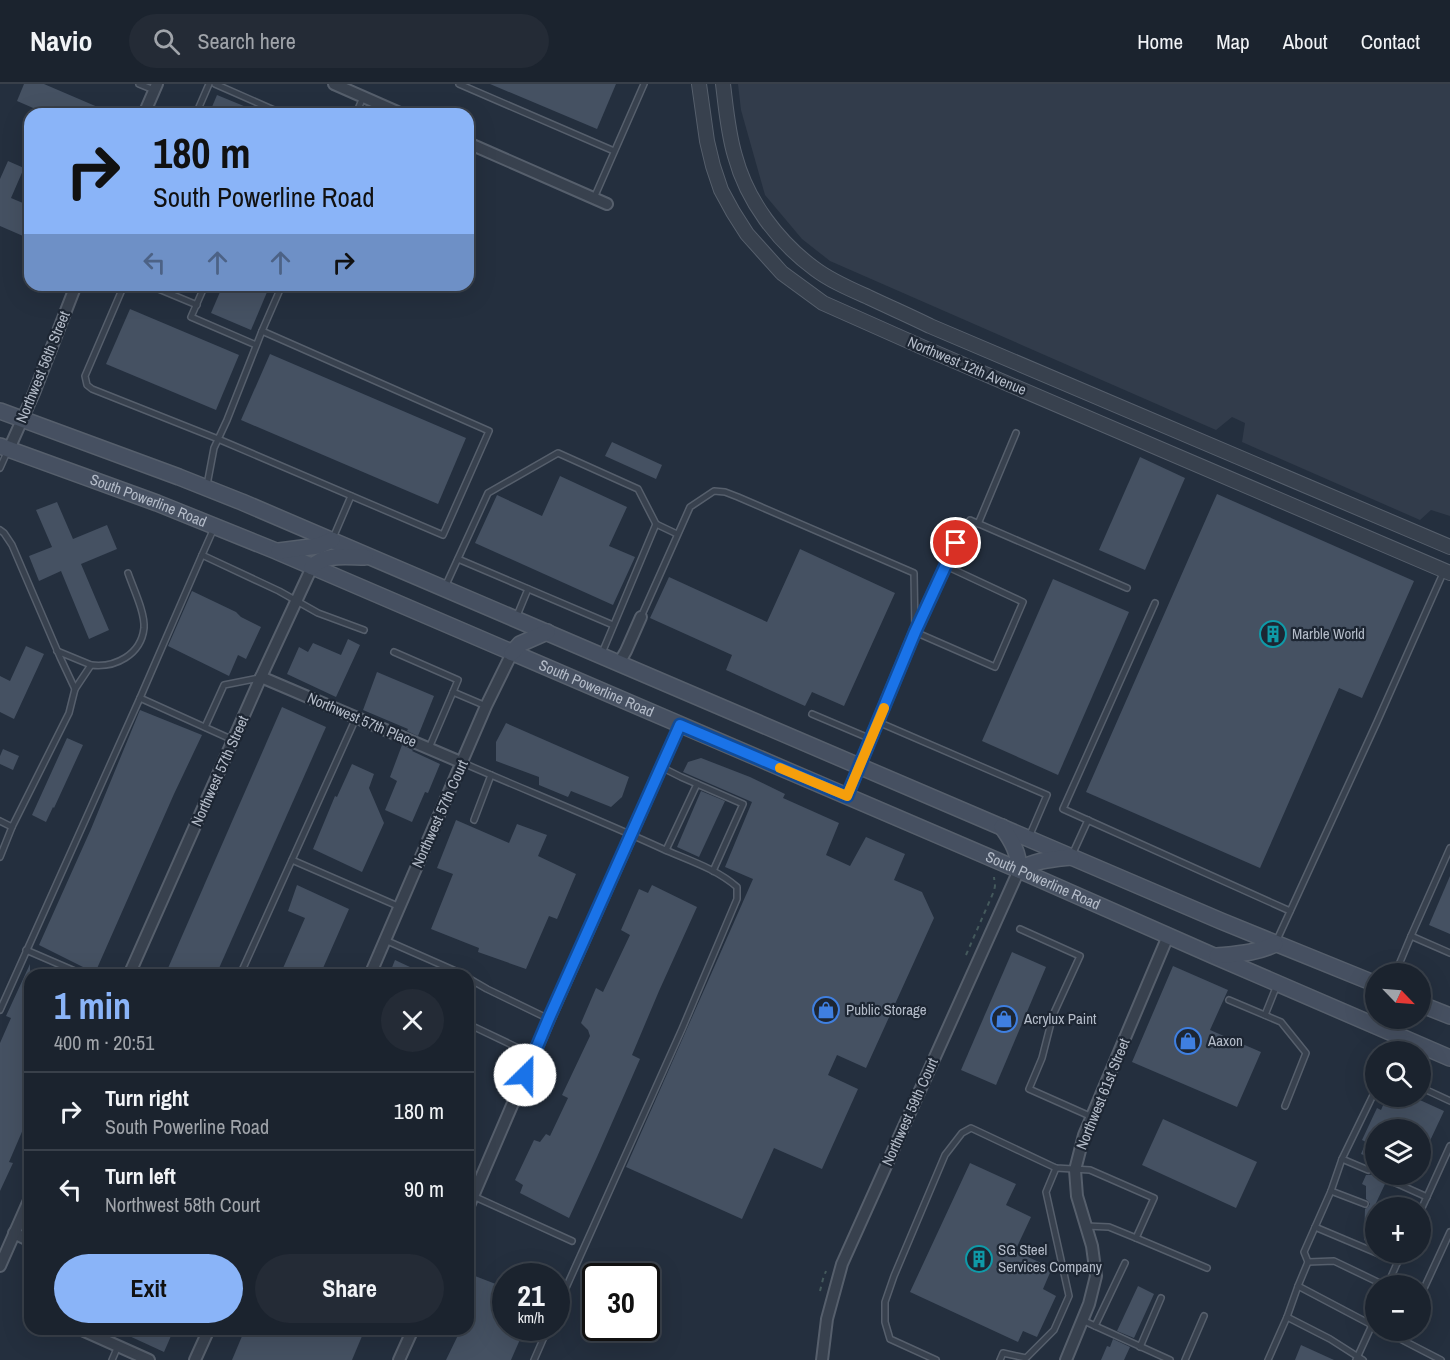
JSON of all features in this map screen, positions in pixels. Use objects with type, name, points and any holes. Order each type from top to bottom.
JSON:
[{"type":"main road","points":[[0,411],[207,488],[374,557],[1275,944],[1365,980]]},
{"type":"main road","name":"South Powerline Road","points":[[4,447],[157,503],[312,567],[1019,870],[1278,984],[1394,1041]]},
{"type":"main road","points":[[276,552],[318,546],[332,540]]},
{"type":"main road","points":[[312,567],[328,558],[374,557]]},
{"type":"main road","points":[[512,653],[520,644],[548,632]]},
{"type":"main road","points":[[1002,827],[1017,853],[1019,870]]},
{"type":"main road","points":[[1019,870],[1026,865],[1065,854]]},
{"type":"main road","points":[[1214,956],[1245,953],[1275,944]]},
{"type":"main road","points":[[1431,1008],[1450,1016]]},
{"type":"main road","name":"South Powerline Road","points":[[1431,1053],[1450,1058]]},
{"type":"street","points":[[334,84],[388,108]]},
{"type":"street","name":"Northwest 12th Avenue","points":[[699,84],[712,166],[733,212],[752,241],[782,273],[823,303],[1447,571]]},
{"type":"street","name":"Northwest 12th Avenue","points":[[723,84],[735,158],[754,201],[766,221],[781,238],[817,270],[837,282],[930,326],[1450,547]]},
{"type":"street","points":[[146,108],[155,87]]},
{"type":"street","points":[[474,146],[607,204]]},
{"type":"street","name":"Northwest 56th Street","points":[[4,447],[22,419],[34,393],[74,291]]},
{"type":"street","points":[[922,347],[930,326]]},
{"type":"street","points":[[1425,562],[1434,540]]},
{"type":"street","points":[[847,796],[915,632],[956,543]]},
{"type":"street","name":"Northwest 57th Street","points":[[132,969],[312,567]]},
{"type":"street","points":[[619,663],[641,617]]},
{"type":"street","name":"Northwest 57th Court","points":[[373,969],[486,706],[512,653]]},
{"type":"street","name":"Northwest 57th Place","points":[[261,677],[463,763]]},
{"type":"street","points":[[474,1194],[549,1018],[680,725]]},
{"type":"street","name":"Northwest 59th Court","points":[[822,1360],[827,1319],[842,1264],[1019,870]]},
{"type":"street","name":"Northwest 61st Street","points":[[1066,1360],[1089,1304],[1096,1276],[1092,1246],[1077,1196],[1075,1170],[1084,1135],[1168,936]]},
{"type":"street","points":[[0,1266],[24,1211]]},
{"type":"street","points":[[14,1233],[24,1238]]},
{"type":"street","points":[[93,1335],[149,1360]]},
{"type":"street","points":[[195,1360],[206,1335]]},
{"type":"street","points":[[399,1360],[410,1335]]},
{"type":"lane","points":[[139,84],[155,87]]},
{"type":"lane","points":[[199,108],[209,84]]},
{"type":"lane","points":[[214,84],[269,108]]},
{"type":"lane","points":[[459,84],[615,151]]},
{"type":"lane","points":[[594,198],[644,84]]},
{"type":"lane","points":[[358,108],[363,97]]},
{"type":"lane","points":[[121,291],[85,376],[87,385],[443,535],[489,431],[262,331]]},
{"type":"lane","points":[[163,291],[196,305]]},
{"type":"lane","points":[[202,291],[191,317],[256,345]]},
{"type":"lane","points":[[207,488],[214,448],[279,291]]},
{"type":"lane","points":[[978,524],[1016,433]]},
{"type":"lane","points":[[0,468],[4,447]]},
{"type":"lane","points":[[445,588],[488,493],[558,453],[638,489],[656,525],[677,534]]},
{"type":"lane","points":[[641,617],[690,507],[714,491],[725,492],[914,573],[915,632],[995,667],[1023,602],[946,566]]},
{"type":"lane","points":[[332,540],[351,496]]},
{"type":"lane","points":[[956,543],[970,520],[1127,588]]},
{"type":"lane","points":[[601,655],[656,525]]},
{"type":"lane","points":[[0,1010],[140,698],[214,526]]},
{"type":"lane","points":[[0,530],[12,545],[75,689]]},
{"type":"lane","points":[[202,555],[279,591],[318,613],[364,630]]},
{"type":"lane","points":[[458,559],[613,625]]},
{"type":"lane","points":[[1275,944],[1447,571]]},
{"type":"lane","points":[[57,651],[91,665],[102,666],[122,661],[131,654],[140,642],[144,628],[128,573]]},
{"type":"lane","points":[[515,618],[528,589]]},
{"type":"lane","points":[[1155,603],[1063,809],[1290,911]]},
{"type":"lane","points":[[394,652],[458,680],[429,749]]},
{"type":"lane","points":[[0,857],[12,827],[69,713],[75,689],[91,665]]},
{"type":"lane","points":[[205,727],[224,686],[261,677]]},
{"type":"lane","points":[[453,692],[486,706]]},
{"type":"lane","points":[[140,698],[233,740]]},
{"type":"lane","points":[[812,714],[871,739]]},
{"type":"lane","points":[[243,969],[356,718]]},
{"type":"lane","points":[[878,722],[1047,795],[1028,838]]},
{"type":"lane","points":[[463,763],[713,871],[730,881],[736,888],[737,899],[682,1029],[570,1279]]},
{"type":"lane","points":[[662,767],[743,804],[713,871]]},
{"type":"lane","points":[[474,820],[491,775]]},
{"type":"lane","points":[[666,850],[697,784]]},
{"type":"lane","points":[[1065,854],[1088,820]]},
{"type":"lane","points":[[0,821],[12,827]]},
{"type":"lane","points":[[1400,963],[1450,848]]},
{"type":"lane","points":[[292,860],[399,907]]},
{"type":"lane","points":[[1020,929],[1080,956],[1053,1015],[1042,1058],[1029,1089],[1092,1116]]},
{"type":"lane","points":[[1411,936],[1450,952]]},
{"type":"lane","points":[[385,940],[450,969]]},
{"type":"lane","points":[[26,950],[70,969]]},
{"type":"lane","points":[[474,981],[549,1018]]},
{"type":"lane","points":[[1265,1015],[1278,984]]},
{"type":"lane","points":[[1229,1000],[1281,1022],[1306,1053],[1285,1106]]},
{"type":"lane","points":[[474,1027],[533,1055]]},
{"type":"lane","points":[[1431,1092],[1450,1101]]},
{"type":"lane","points":[[1268,1360],[1308,1262],[1304,1251],[1331,1191],[1342,1159],[1367,1107]]},
{"type":"lane","points":[[936,1360],[890,1339],[885,1322],[885,1302],[945,1155],[962,1133],[971,1128],[1056,1168],[1090,1170],[1154,1198],[1136,1238]]},
{"type":"lane","points":[[1400,1185],[1427,1197],[1450,1146]]},
{"type":"lane","points":[[1342,1159],[1365,1169]]},
{"type":"lane","points":[[1000,1360],[1003,1353],[1026,1358],[1054,1330],[1069,1296],[1046,1192],[1056,1168]]},
{"type":"lane","points":[[1331,1191],[1365,1204]]},
{"type":"lane","points":[[474,1196],[572,1241]]},
{"type":"lane","points":[[1086,1226],[1109,1227],[1207,1268]]},
{"type":"lane","points":[[1315,1227],[1365,1248]]},
{"type":"lane","points":[[1430,1275],[1450,1232]]},
{"type":"lane","points":[[1308,1262],[1334,1261],[1365,1276]]},
{"type":"lane","points":[[1095,1326],[1125,1263]]},
{"type":"lane","points":[[1298,1286],[1365,1321]]},
{"type":"lane","points":[[1140,1347],[1161,1298]]},
{"type":"lane","points":[[1185,1360],[1204,1316]]},
{"type":"lane","points":[[1287,1317],[1330,1339],[1359,1359],[1367,1341]]},
{"type":"lane","points":[[1082,1320],[1170,1360]]},
{"type":"lane","points":[[534,1360],[543,1341]]},
{"type":"lane","points":[[1404,1341],[1441,1360]]},
{"type":"lane","points":[[112,1360],[118,1346]]},
{"type":"shaded area","points":[[738,84],[1450,84],[1450,516],[1431,510],[1420,520],[1242,442],[1245,423],[1232,417],[1216,430],[830,261],[802,239],[765,195],[741,110]]},
{"type":"building","points":[[24,84],[44,84],[100,108],[33,108],[17,101]]},
{"type":"building","points":[[490,84],[616,84],[597,129]]},
{"type":"building","points":[[217,95],[248,108],[212,108]]},
{"type":"building","points":[[8,161],[24,168],[11,198],[24,203],[24,236],[0,226],[0,179]]},
{"type":"building","points":[[220,291],[267,291],[251,330],[211,313]]},
{"type":"building","points":[[130,309],[239,355],[216,410],[106,364]]},
{"type":"building","points":[[270,354],[466,438],[438,504],[241,420]]},
{"type":"building","points":[[612,442],[662,465],[656,479],[605,456]]},
{"type":"building","points":[[1140,457],[1185,478],[1145,570],[1099,550]]},
{"type":"building","points":[[560,476],[627,507],[609,546],[635,557],[613,605],[475,543],[497,495],[542,516]]},
{"type":"building","name":"Marble World","points":[[1217,494],[1414,581],[1362,698],[1339,688],[1260,868],[1086,792]]},
{"type":"building","points":[[57,502],[73,539],[107,525],[117,549],[81,564],[109,630],[89,639],[61,571],[39,581],[29,556],[52,547],[36,510]]},
{"type":"building","points":[[800,549],[895,593],[844,706],[812,692],[805,706],[726,670],[732,655],[650,618],[669,577],[767,622]]},
{"type":"building","points":[[1053,579],[1129,612],[1058,775],[982,741]]},
{"type":"building","points":[[192,591],[261,627],[246,659],[238,655],[229,676],[168,646]]},
{"type":"building","points":[[348,639],[360,645],[336,697],[287,674],[299,647],[308,652],[313,643],[341,655]]},
{"type":"building","points":[[26,646],[44,654],[14,719],[0,712],[0,676],[10,681]]},
{"type":"building","points":[[377,672],[434,696],[418,736],[407,731],[408,729],[363,710]]},
{"type":"building","points":[[282,707],[326,727],[219,969],[168,969]]},
{"type":"building","points":[[140,710],[202,735],[97,969],[87,969],[39,945],[91,829]]},
{"type":"building","points":[[506,723],[629,777],[622,797],[611,807],[571,791],[568,797],[539,785],[539,777],[496,761],[496,742]]},
{"type":"building","points":[[67,738],[83,745],[46,822],[32,815]]},
{"type":"building","points":[[402,745],[440,764],[428,793],[425,792],[412,822],[385,810],[397,781],[390,777]]},
{"type":"building","points":[[3,749],[19,756],[13,770],[0,764]]},
{"type":"building","points":[[701,758],[750,777],[785,794],[783,798],[839,823],[826,855],[850,866],[866,837],[905,854],[894,880],[922,892],[934,918],[866,1068],[837,1055],[828,1075],[858,1089],[822,1169],[774,1148],[742,1219],[626,1167],[753,879],[725,867],[752,802],[683,772],[688,762]]},
{"type":"building","points":[[352,764],[374,774],[369,788],[384,823],[362,872],[313,849],[335,796],[337,797]]},
{"type":"building","points":[[701,791],[725,801],[699,857],[677,847]]},
{"type":"building","points":[[456,820],[509,843],[517,824],[547,835],[538,856],[576,874],[557,919],[549,916],[526,969],[478,952],[479,948],[431,929],[453,874],[437,868]]},
{"type":"building","points":[[1450,876],[1450,934],[1429,925]]},
{"type":"building","points":[[297,885],[349,909],[323,969],[283,969],[305,918],[288,911]]},
{"type":"building","points":[[652,885],[697,907],[632,1055],[640,1059],[569,1218],[520,1193],[523,1185],[515,1180],[534,1140],[540,1142],[546,1134],[550,1136],[568,1098],[562,1095],[590,1036],[581,1023],[596,988],[603,992],[630,935],[621,930],[639,889],[648,893]]},
{"type":"building","name":"Acrylux Paint","points":[[1012,952],[1046,967],[996,1085],[961,1070]]},
{"type":"building","points":[[395,960],[414,969],[391,969]]},
{"type":"building","name":"Aaxon","points":[[1173,966],[1228,990],[1210,1030],[1261,1052],[1237,1107],[1132,1062]]},
{"type":"building","points":[[24,977],[24,1127],[9,1162],[13,1163],[0,1191],[0,1043],[11,1018],[6,1016]]},
{"type":"building","points":[[1431,1105],[1444,1111],[1431,1139],[1431,1119],[1372,1119],[1377,1108],[1381,1110],[1382,1107],[1431,1107]]},
{"type":"building","points":[[1163,1119],[1257,1162],[1236,1208],[1142,1165]]},
{"type":"building","name":"SG Steel Services Company","points":[[970,1163],[1016,1184],[1006,1205],[1031,1217],[1015,1251],[1052,1268],[1043,1289],[1056,1296],[1037,1337],[1023,1331],[1018,1342],[910,1292]]},
{"type":"building","points":[[1365,1177],[1365,1185],[1385,1185],[1379,1197],[1366,1197],[1366,1186],[1362,1184]]},
{"type":"building","points":[[475,1276],[492,1283],[492,1341],[519,1341],[511,1360],[446,1360],[458,1335],[474,1335]]},
{"type":"building","points":[[1138,1286],[1154,1294],[1134,1338],[1117,1331]]},
{"type":"building","points":[[127,1335],[171,1335],[164,1352]]},
{"type":"building","points":[[242,1335],[362,1335],[352,1360],[232,1360]]},
{"type":"building","points":[[1113,1339],[1130,1347],[1124,1360],[1101,1360],[1107,1346],[1110,1347]]},
{"type":"building","points":[[1301,1345],[1334,1360],[1295,1360]]},
{"type":"slow traffic","points":[[780,768],[847,796],[884,708]]},
{"type":"place","name":"Marble World","points":[[1273,634]]},
{"type":"place","name":"Public Storage","points":[[826,1010]]},
{"type":"place","name":"Acrylux Paint","points":[[1004,1019]]},
{"type":"place","name":"Aaxon","points":[[1188,1041]]},
{"type":"place","name":"SG Steel Services Company","points":[[979,1259]]},
{"type":"route","points":[[525,1075],[680,725],[847,796],[915,632],[956,543]]}]
